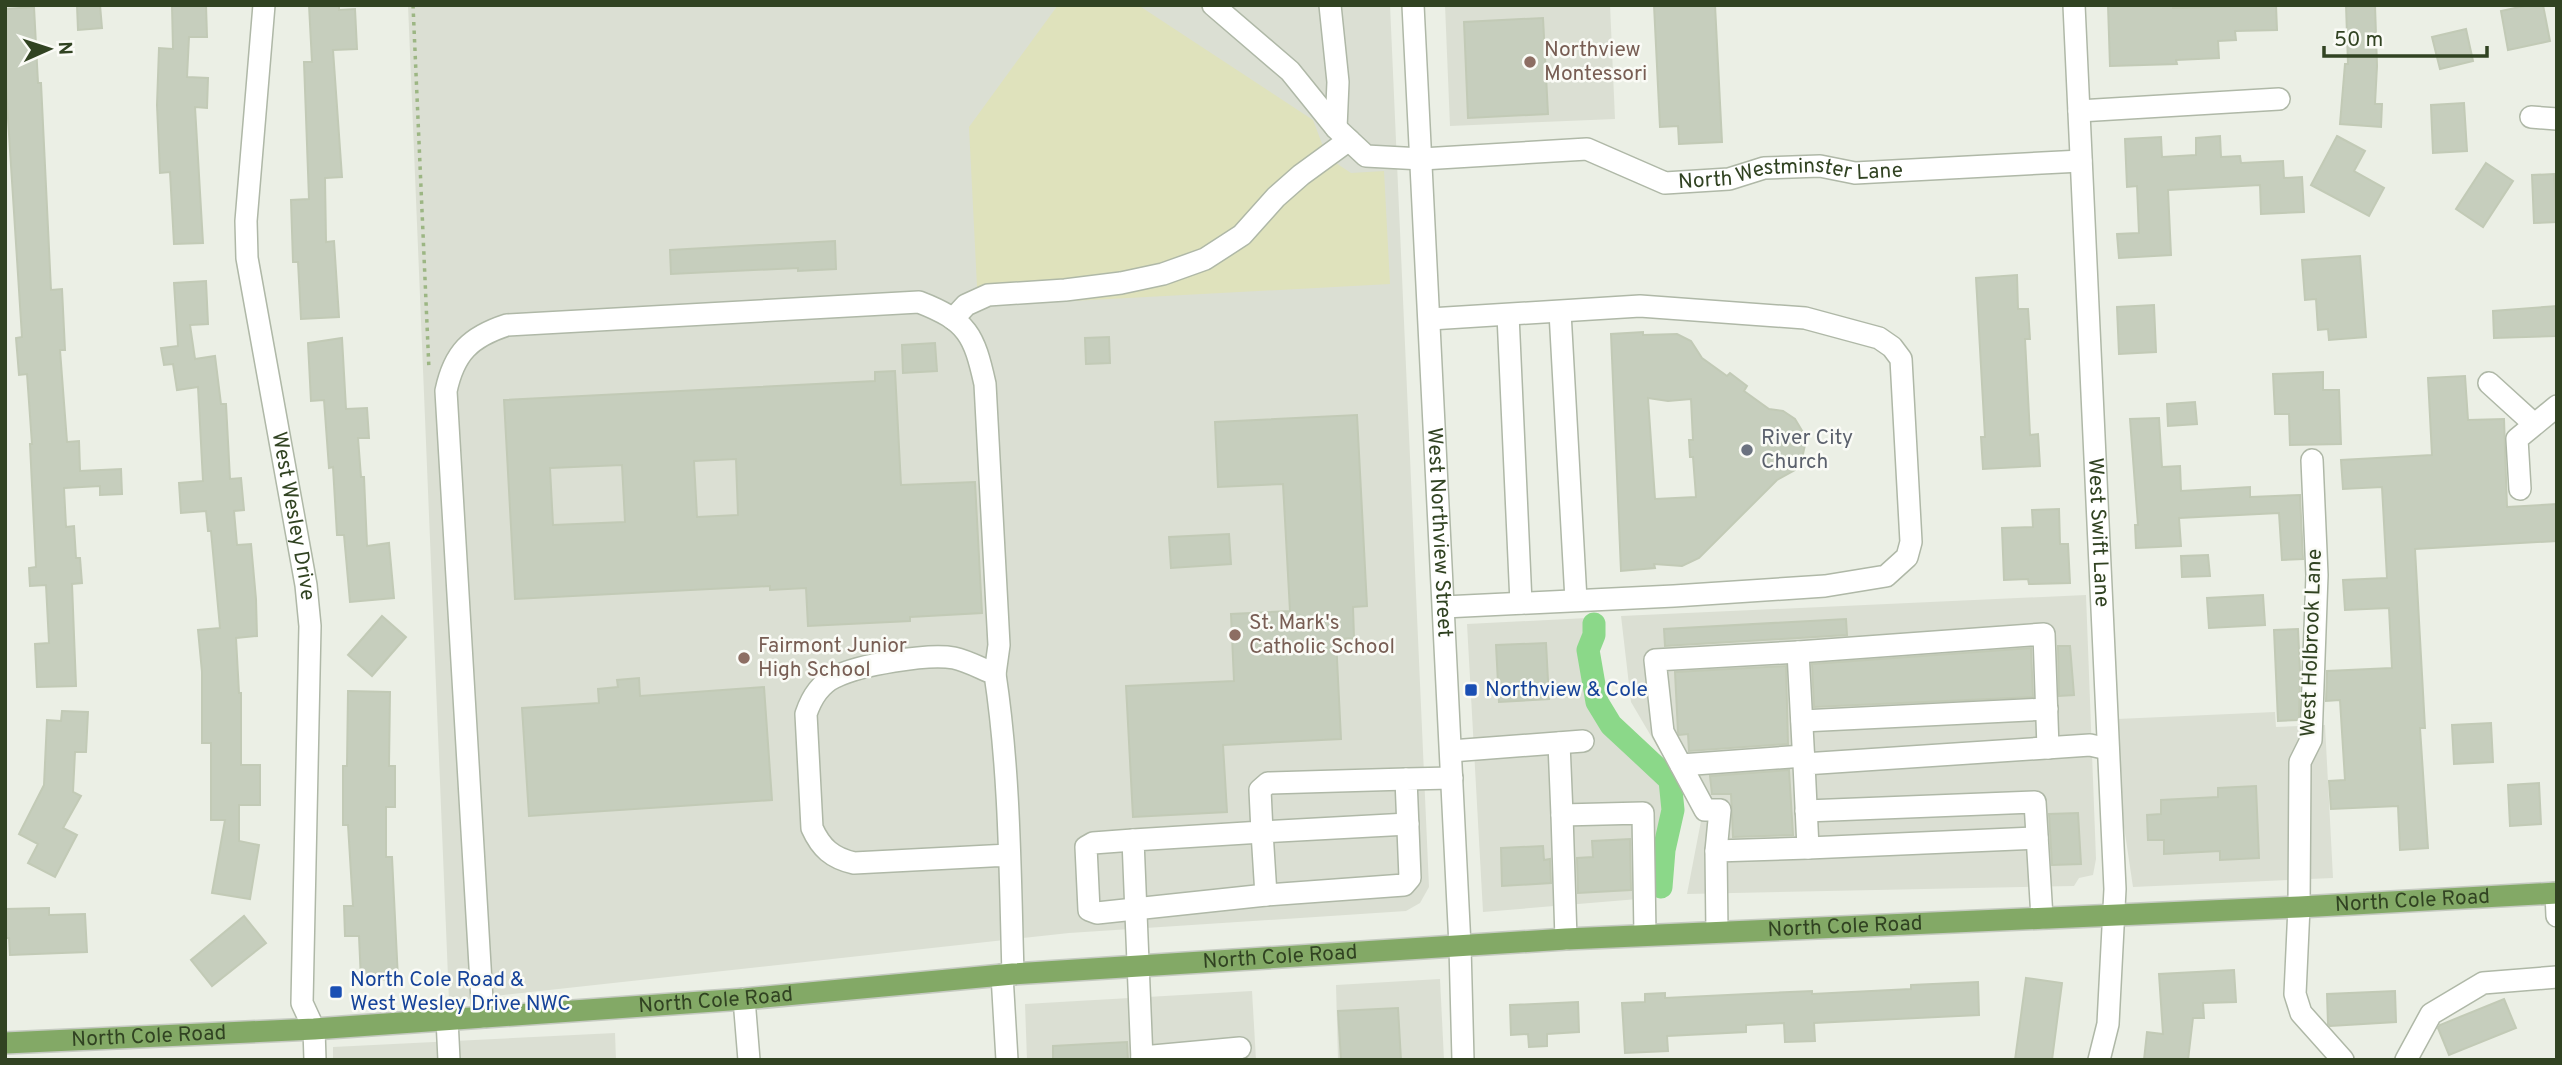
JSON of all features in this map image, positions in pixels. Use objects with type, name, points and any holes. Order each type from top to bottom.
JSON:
[{"type":"main road","name":"North Cole Road","points":[[5,1043],[314,1029],[744,999],[1007,974],[1566,939],[2113,916],[2556,892]]},
{"type":"street","name":"West Wesley Drive","points":[[264,5],[246,221],[247,258],[306,585],[310,626],[302,1003],[314,1029],[315,1060]]},
{"type":"street","points":[[1213,5],[1290,71],[1343,134]]},
{"type":"street","points":[[1331,5],[1343,134]]},
{"type":"street","name":"West Northview Street","points":[[1413,5],[1464,1060]]},
{"type":"street","name":"West Swift Lane","points":[[2074,5],[2115,889],[2108,1024],[2099,1060]]},
{"type":"street","points":[[2078,111],[2279,99]]},
{"type":"street","points":[[2531,117],[2557,119]]},
{"type":"street","points":[[953,319],[966,305],[988,295],[1121,283],[1163,274],[1205,259],[1242,235],[1276,197],[1343,134]]},
{"type":"street","name":"North Westminster Lane","points":[[1343,134],[1366,156],[1422,159],[1587,149],[1665,183],[1729,179],[1764,168],[1820,166],[1855,173],[2081,160]]},
{"type":"street","points":[[483,1017],[446,391],[451,370],[461,352],[483,333],[507,325],[919,302],[946,313],[964,328],[977,350],[985,384],[999,645],[995,674],[1003,727],[1009,855],[1007,1060]]},
{"type":"street","points":[[1430,319],[1640,306],[1805,318],[1879,338],[1892,347],[1901,359],[1911,542],[1907,557],[1886,576],[1825,586],[1444,607]]},
{"type":"street","points":[[1560,312],[1576,600]]},
{"type":"street","points":[[1508,315],[1521,603]]},
{"type":"street","points":[[2489,383],[2534,424]]},
{"type":"street","points":[[2520,489],[2517,439],[2557,406]]},
{"type":"street","name":"West Holbrook Lane","points":[[2312,460],[2317,575],[2311,740],[2300,762],[2299,907],[2295,994],[2301,1013],[2343,1060]]},
{"type":"street","points":[[1717,932],[1716,851],[1720,810],[1706,810],[1663,732],[1655,660],[2044,634],[2048,748]]},
{"type":"street","points":[[1798,652],[1808,848]]},
{"type":"street","points":[[995,674],[954,658],[906,659],[835,677],[824,686],[812,697],[806,714],[812,828],[818,843],[827,851],[838,859],[854,863],[1009,855]]},
{"type":"street","points":[[1802,721],[2047,709]]},
{"type":"street","points":[[1451,751],[1583,741]]},
{"type":"street","points":[[1559,743],[1566,939]]},
{"type":"street","points":[[1681,765],[2090,745],[2108,749]]},
{"type":"street","points":[[1266,895],[1260,790],[1268,783],[1452,778]]},
{"type":"street","points":[[1406,779],[1408,824],[1410,878],[1404,885],[1266,895],[1097,913],[1089,910],[1086,847],[1093,843],[1408,824]]},
{"type":"street","points":[[1807,811],[2035,802],[2042,918]]},
{"type":"street","points":[[1562,815],[1643,813],[1645,935]]},
{"type":"street","points":[[1716,851],[2037,838]]},
{"type":"street","points":[[1133,840],[1142,1058],[1240,1048]]},
{"type":"street","points":[[2556,892],[2557,916]]},
{"type":"street","points":[[2406,1060],[2431,1014],[2483,983],[2557,977]]},
{"type":"street","points":[[744,999],[749,1060]]},
{"type":"street","points":[[447,1019],[449,1060]]},
{"type":"path","points":[[413,5],[429,378]]},
{"type":"shaded area","name":"Fairmont Junior High School","points":[[408,5],[1390,5],[1429,887],[1420,903],[1406,911],[1069,933],[449,1001]]},
{"type":"shaded area","name":"Northview Montessori","points":[[1445,5],[1610,5],[1615,119],[1450,126]]},
{"type":"shaded area","points":[[2086,595],[2096,859],[2093,875],[2079,878],[2074,886],[1687,894],[1701,821],[1631,702],[1621,616]]},
{"type":"shaded area","points":[[1587,618],[1579,649],[1586,683],[1606,727],[1669,790],[1656,846],[1650,898],[1483,912],[1467,624]]},
{"type":"shaded area","points":[[2275,712],[2276,727],[2325,725],[2333,878],[2133,887],[2120,800],[2117,719]]},
{"type":"shaded area","points":[[1440,979],[1444,1060],[1338,1060],[1336,985]]},
{"type":"shaded area","points":[[1252,991],[1256,1060],[1027,1060],[1025,1004]]},
{"type":"shaded area","points":[[615,1033],[616,1060],[333,1060],[333,1047]]},
{"type":"green space","points":[[1058,5],[1138,5],[1313,120],[1327,157],[1351,173],[1384,171],[1390,284],[978,306],[969,127]]},
{"type":"building","points":[[77,5],[100,5],[102,28],[78,30]]},
{"type":"building","points":[[172,5],[206,5],[207,37],[189,37],[187,77],[208,78],[207,108],[195,107],[203,243],[174,244],[170,172],[160,173],[157,105],[159,48],[173,49]]},
{"type":"building","points":[[309,5],[339,5],[339,10],[355,9],[357,49],[333,50],[342,177],[325,178],[326,242],[334,241],[339,317],[301,319],[298,262],[293,262],[291,200],[309,199],[304,62],[312,62]]},
{"type":"building","points":[[1654,5],[1715,5],[1722,142],[1679,144],[1678,126],[1660,127]]},
{"type":"building","points":[[2108,5],[2173,5],[2173,8],[2276,5],[2277,30],[2235,31],[2236,40],[2218,41],[2219,58],[2176,60],[2177,64],[2110,66]]},
{"type":"building","points":[[2346,5],[2375,5],[2375,104],[2382,104],[2381,127],[2340,124],[2345,64],[2348,64]]},
{"type":"building","points":[[2543,5],[2550,41],[2508,50],[2501,11]]},
{"type":"building","points":[[34,7],[38,83],[41,83],[51,290],[62,289],[65,350],[60,350],[67,442],[79,441],[80,471],[121,469],[122,494],[100,495],[100,486],[64,488],[66,527],[74,526],[76,558],[80,558],[82,583],[72,584],[76,686],[37,687],[35,644],[49,643],[46,585],[30,586],[29,568],[36,567],[32,444],[27,374],[19,375],[16,338],[22,337],[5,72],[5,9]]},
{"type":"building","points":[[1543,18],[1548,114],[1468,118],[1464,22]]},
{"type":"building","points":[[2466,29],[2473,61],[2440,69],[2432,37]]},
{"type":"building","points":[[2464,103],[2467,151],[2433,153],[2431,105]]},
{"type":"building","points":[[2220,136],[2221,157],[2240,156],[2241,163],[2283,161],[2284,178],[2302,177],[2304,212],[2261,214],[2260,185],[2168,190],[2171,255],[2119,258],[2117,234],[2139,233],[2137,186],[2127,187],[2125,139],[2161,137],[2162,157],[2196,155],[2196,138]]},
{"type":"building","points":[[2337,136],[2365,151],[2354,171],[2384,188],[2369,216],[2311,185]]},
{"type":"building","points":[[2486,163],[2513,181],[2483,227],[2456,209]]},
{"type":"building","points":[[2554,174],[2557,222],[2534,223],[2532,175]]},
{"type":"building","points":[[835,241],[836,269],[798,271],[798,268],[671,274],[670,250]]},
{"type":"building","points":[[2360,256],[2366,337],[2329,340],[2328,329],[2318,330],[2316,299],[2305,300],[2302,260]]},
{"type":"building","points":[[2017,275],[2018,309],[2028,309],[2030,339],[2025,339],[2030,435],[2038,434],[2040,466],[1983,469],[1981,437],[1985,437],[1976,278]]},
{"type":"building","points":[[206,281],[208,324],[190,325],[195,359],[215,356],[221,404],[226,404],[230,479],[241,478],[244,510],[234,511],[237,545],[251,544],[256,599],[257,636],[236,638],[241,693],[241,765],[260,765],[260,805],[239,805],[239,841],[259,845],[250,899],[212,893],[225,820],[211,820],[211,743],[202,743],[202,672],[198,630],[220,628],[211,531],[208,531],[206,511],[181,513],[179,483],[203,481],[198,387],[177,390],[173,364],[164,365],[161,348],[178,346],[174,283]]},
{"type":"building","points":[[2154,305],[2156,352],[2119,354],[2117,307]]},
{"type":"building","points":[[2557,306],[2557,336],[2494,338],[2493,311]]},
{"type":"building","name":"River City Church","points":[[1611,334],[1677,334],[1691,341],[1702,358],[1727,376],[1730,373],[1747,386],[1744,391],[1769,409],[1783,411],[1795,419],[1804,434],[1805,445],[1801,463],[1795,470],[1777,480],[1699,558],[1682,566],[1654,564],[1655,568],[1621,571]],"holes":[[[1648,398],[1668,401],[1691,399],[1693,440],[1689,440],[1696,497],[1655,499]]]},
{"type":"building","points":[[1109,337],[1110,363],[1086,364],[1085,338]]},
{"type":"building","points":[[342,338],[346,409],[367,408],[369,438],[358,438],[361,477],[364,477],[367,546],[389,543],[394,598],[350,602],[344,535],[337,535],[333,467],[329,468],[324,400],[311,401],[308,343]]},
{"type":"building","points":[[935,343],[937,371],[903,373],[902,345]]},
{"type":"building","points":[[895,371],[901,485],[975,482],[982,613],[910,617],[910,621],[808,626],[806,588],[770,590],[770,586],[515,599],[504,400],[875,381],[875,372]],"holes":[[[736,459],[738,515],[697,517],[694,461]],[[622,465],[625,522],[553,525],[550,468]]]},
{"type":"building","points":[[2323,372],[2323,390],[2339,390],[2341,444],[2290,445],[2289,414],[2275,414],[2273,374]]},
{"type":"building","points":[[2465,376],[2468,420],[2504,419],[2507,507],[2557,504],[2557,541],[2415,549],[2425,728],[2420,728],[2428,848],[2400,850],[2398,806],[2331,809],[2329,781],[2345,780],[2340,700],[2326,701],[2327,671],[2392,668],[2389,608],[2345,610],[2343,580],[2387,578],[2382,487],[2343,489],[2341,460],[2432,455],[2428,378]]},
{"type":"building","points":[[2195,402],[2197,424],[2168,426],[2167,404]]},
{"type":"building","points":[[1357,415],[1367,606],[1353,607],[1354,638],[1336,639],[1341,739],[1223,745],[1227,812],[1133,817],[1126,686],[1234,681],[1231,614],[1290,611],[1283,484],[1218,487],[1215,422]]},
{"type":"building","points":[[2159,418],[2162,467],[2180,466],[2181,491],[2250,487],[2250,497],[2300,495],[2303,559],[2282,560],[2279,513],[2179,518],[2181,546],[2136,548],[2135,525],[2138,525],[2130,419]]},
{"type":"building","points":[[2059,509],[2060,544],[2068,544],[2070,583],[2029,584],[2028,579],[2004,580],[2002,528],[2033,527],[2032,510]]},
{"type":"building","points":[[1229,534],[1231,564],[1171,568],[1169,537]]},
{"type":"building","points":[[2208,555],[2210,576],[2182,577],[2181,556]]},
{"type":"building","points":[[2263,595],[2265,625],[2209,628],[2207,598]]},
{"type":"building","points":[[382,616],[406,637],[372,676],[348,655]]},
{"type":"building","points":[[1846,619],[1847,635],[1665,646],[1664,629]]},
{"type":"building","points":[[2298,629],[2299,720],[2278,721],[2274,630]]},
{"type":"building","points":[[1546,643],[1549,699],[1499,702],[1496,645]]},
{"type":"building","points":[[2058,646],[2070,646],[2074,695],[2059,696]]},
{"type":"building","points":[[2031,648],[2033,697],[1814,707],[1812,664]]},
{"type":"building","points":[[1786,666],[1788,744],[1689,751],[1688,734],[1679,735],[1678,732],[1675,672]]},
{"type":"building","points":[[639,678],[640,696],[764,687],[772,800],[529,816],[522,708],[599,703],[598,689],[618,687],[617,680]]},
{"type":"building","points":[[348,691],[390,692],[389,766],[395,766],[395,807],[386,807],[386,857],[392,857],[398,979],[361,980],[359,936],[345,936],[344,906],[353,906],[348,825],[343,825],[343,766],[347,766]]},
{"type":"building","points":[[62,711],[88,712],[86,752],[75,752],[73,792],[81,796],[63,828],[77,835],[55,877],[28,863],[38,844],[19,834],[44,785],[47,720],[61,721]]},
{"type":"building","points":[[2491,723],[2493,762],[2454,764],[2452,725]]},
{"type":"building","points":[[1789,770],[1793,835],[1733,837],[1731,794],[1712,794],[1710,776]]},
{"type":"building","points":[[2539,783],[2541,824],[2510,826],[2508,785]]},
{"type":"building","points":[[2256,786],[2259,858],[2220,860],[2220,851],[2164,854],[2164,840],[2148,840],[2147,815],[2161,814],[2161,800],[2218,797],[2218,788]]},
{"type":"building","points":[[2078,813],[2081,864],[2052,865],[2049,814]]},
{"type":"building","points":[[1630,839],[1631,890],[1578,893],[1577,858],[1593,857],[1592,841]]},
{"type":"building","points":[[1543,846],[1544,860],[1550,859],[1551,883],[1502,886],[1501,848]]},
{"type":"building","points":[[49,908],[49,915],[85,914],[87,952],[10,955],[9,938],[5,938],[5,909]]},
{"type":"building","points":[[244,916],[266,943],[212,986],[191,960]]},
{"type":"building","points":[[2234,970],[2236,1002],[2203,1003],[2204,1018],[2193,1018],[2188,1060],[2144,1060],[2147,1032],[2163,1034],[2159,974]]},
{"type":"building","points":[[2026,978],[2062,983],[2052,1060],[2015,1060]]},
{"type":"building","points":[[1978,982],[1979,1015],[1814,1023],[1815,1041],[1785,1042],[1784,1023],[1746,1025],[1746,1032],[1667,1036],[1668,1051],[1625,1053],[1622,1003],[1645,1002],[1645,994],[1665,993],[1665,998],[1812,991],[1812,994],[1911,989],[1911,985]]},
{"type":"building","points":[[2395,991],[2396,1022],[2328,1024],[2327,994]]},
{"type":"building","points":[[2504,999],[2516,1028],[2449,1055],[2438,1028],[2440,1025]]},
{"type":"building","points":[[1578,1002],[1579,1032],[1547,1034],[1547,1046],[1529,1047],[1528,1034],[1511,1035],[1510,1005]]},
{"type":"building","points":[[1398,1008],[1401,1060],[1341,1060],[1338,1011]]},
{"type":"building","points":[[1127,1042],[1128,1060],[1053,1060],[1053,1046]]},
{"type":"waterway","points":[[1594,624],[1594,635],[1588,650],[1597,702],[1611,725],[1670,780],[1673,810],[1664,850],[1661,887]]},
{"type":"place","name":"Northview Montessori","points":[[1530,62]]},
{"type":"place","name":"River City Church","points":[[1747,450]]},
{"type":"place","name":"St. Mark's Catholic School","points":[[1235,635]]},
{"type":"place","name":"Fairmont Junior High School","points":[[744,658]]},
{"type":"place","name":"Northview & Cole","points":[[1471,690]]},
{"type":"place","name":"North Cole Road & West Wesley Drive NWC","points":[[336,992]]}]
